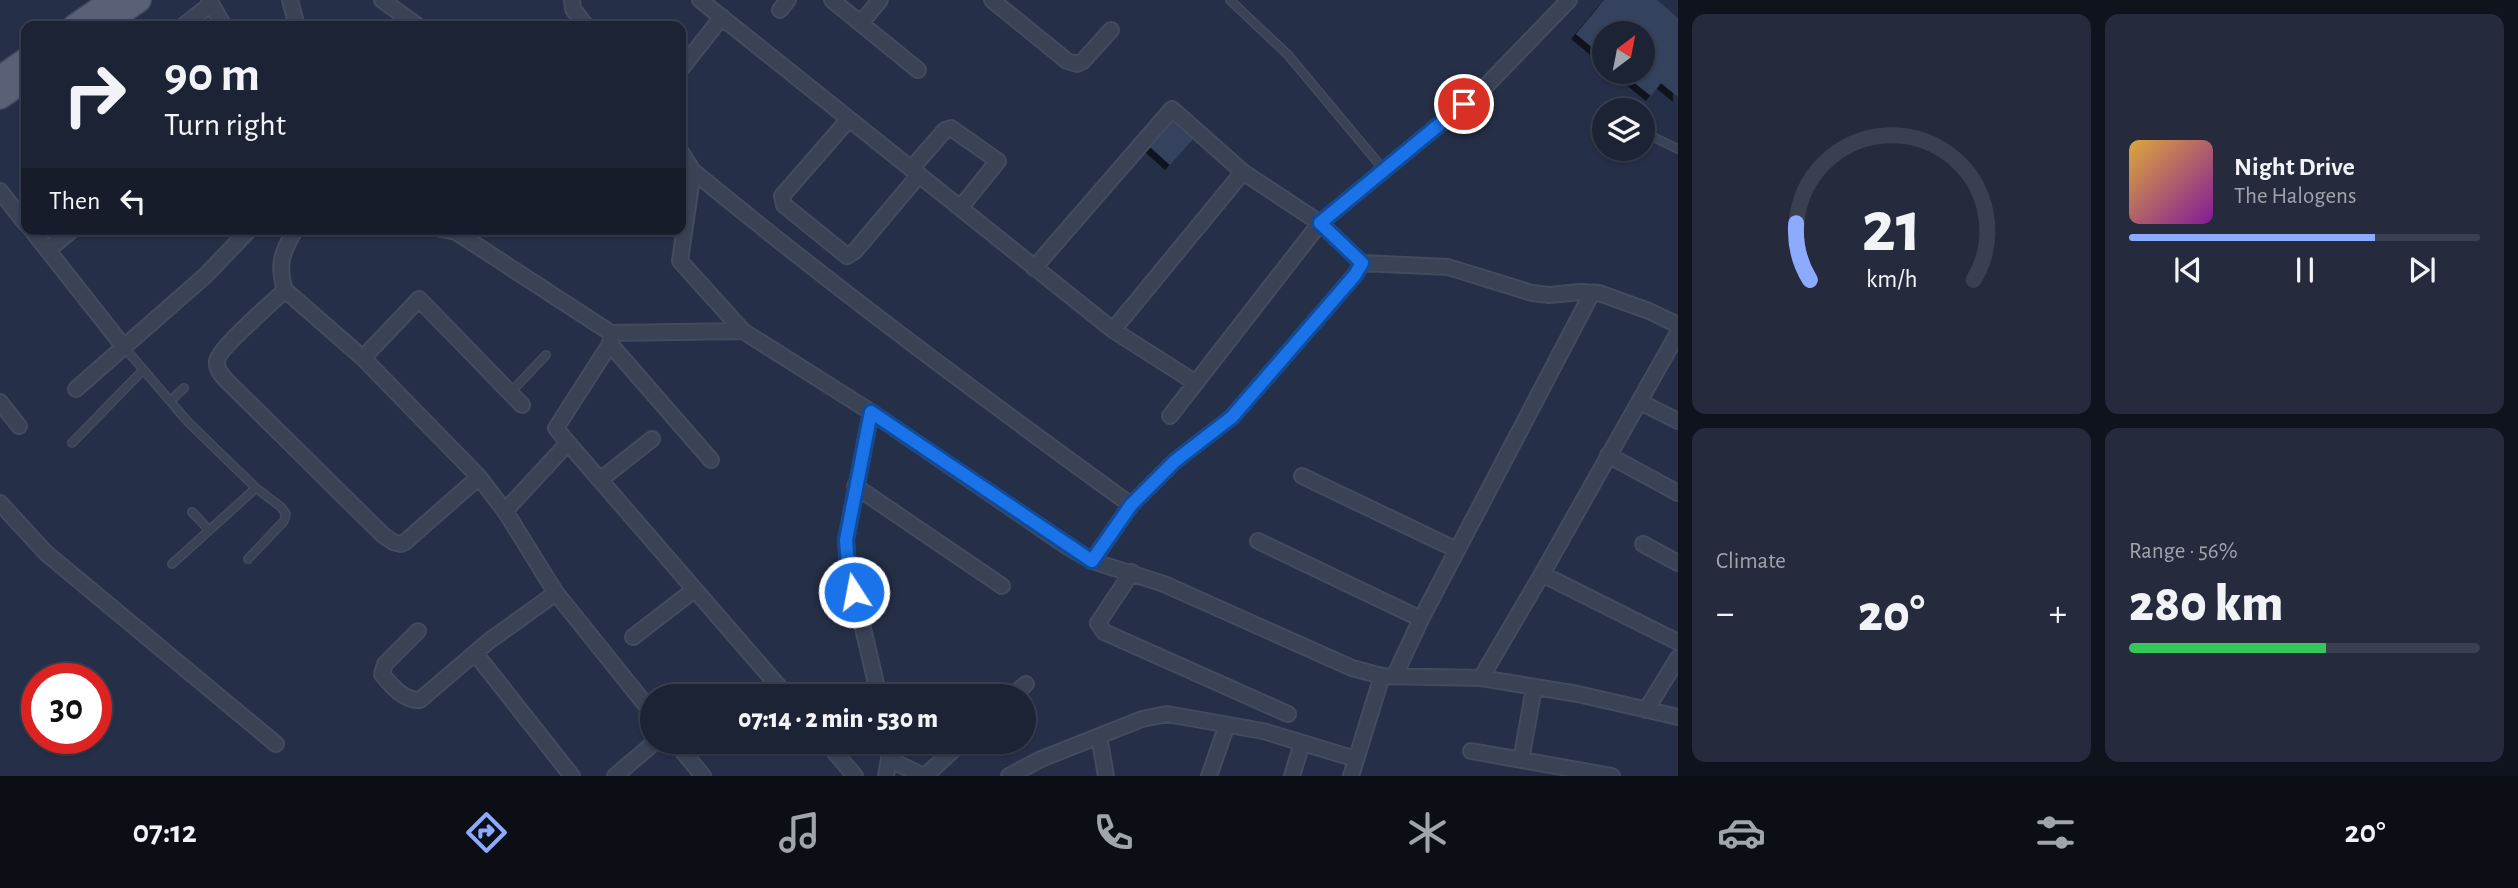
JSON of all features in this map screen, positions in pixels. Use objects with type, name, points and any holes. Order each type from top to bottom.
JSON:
[{"type":"main road","points":[[82,21],[113,0]]},
{"type":"main road","points":[[109,21],[139,0]]},
{"type":"main road","points":[[0,78],[21,63]]},
{"type":"main road","points":[[0,97],[21,82]]},
{"type":"street","points":[[290,0],[296,21]]},
{"type":"street","points":[[382,0],[411,21]]},
{"type":"street","points":[[572,0],[573,9],[582,21]]},
{"type":"street","points":[[700,0],[1113,330],[1196,383]]},
{"type":"street","points":[[832,0],[918,70]]},
{"type":"street","points":[[861,23],[880,0]]},
{"type":"street","points":[[992,0],[1067,61],[1077,64],[1083,61],[1111,30]]},
{"type":"street","points":[[1170,416],[1320,223],[1485,87],[1570,0]]},
{"type":"street","points":[[189,21],[210,2],[221,21]]},
{"type":"street","points":[[686,63],[722,17]]},
{"type":"street","points":[[1034,268],[1172,109],[1243,172],[1320,223],[1362,263],[1448,267],[1532,293],[1592,293],[1615,297],[1678,325]]},
{"type":"street","points":[[849,119],[782,196],[784,205],[847,256],[855,251],[945,130],[951,128],[998,161],[960,208]]},
{"type":"street","points":[[686,160],[693,171],[804,262],[966,386],[1131,505]]},
{"type":"street","points":[[686,219],[693,171]]},
{"type":"street","points":[[1113,330],[1243,172]]},
{"type":"street","points":[[2,199],[21,218]]},
{"type":"street","points":[[36,235],[124,347]]},
{"type":"street","points":[[48,250],[66,235]]},
{"type":"street","points":[[76,389],[206,275],[244,235]]},
{"type":"street","points":[[293,235],[281,260],[280,274],[285,290],[363,358],[479,477],[505,511],[556,593],[640,698]]},
{"type":"street","points":[[460,235],[611,339],[711,460]]},
{"type":"street","points":[[684,235],[680,261],[743,331],[871,412],[1092,561],[1164,584],[1352,668],[1389,675],[1481,678],[1578,694],[1678,717]]},
{"type":"street","points":[[1092,561],[1131,505],[1175,461],[1232,417],[1321,316],[1362,263]]},
{"type":"street","points":[[285,290],[228,345],[218,356],[216,364],[220,374],[383,535],[393,542],[405,542],[479,477]]},
{"type":"street","points":[[1351,776],[1389,675],[1592,293]]},
{"type":"street","points":[[363,358],[419,299],[522,405]]},
{"type":"street","points":[[611,339],[743,331]]},
{"type":"street","points":[[1481,678],[1678,333]]},
{"type":"street","points":[[611,339],[556,428],[776,684]]},
{"type":"street","points":[[0,402],[19,426]]},
{"type":"street","points":[[1640,402],[1678,421]]},
{"type":"street","points":[[871,412],[846,540],[848,565],[875,684]]},
{"type":"street","points":[[600,480],[652,439]]},
{"type":"street","points":[[505,511],[568,443]]},
{"type":"street","points":[[1608,455],[1678,493]]},
{"type":"street","points":[[1302,476],[1457,550]]},
{"type":"street","points":[[855,486],[1002,586]]},
{"type":"street","points":[[0,503],[46,553],[275,744]]},
{"type":"street","points":[[1258,541],[1421,619]]},
{"type":"street","points":[[1643,544],[1678,563]]},
{"type":"street","points":[[1132,572],[1098,623],[1104,632],[1288,715]]},
{"type":"street","points":[[1542,574],[1678,642]]},
{"type":"street","points":[[633,637],[694,590]]},
{"type":"street","points":[[418,631],[385,664],[383,674],[407,698],[421,700],[475,653],[556,593]]},
{"type":"street","points":[[475,653],[572,776]]},
{"type":"street","points":[[1646,710],[1678,658]]},
{"type":"street","points":[[1521,760],[1534,688]]},
{"type":"street","points":[[1009,776],[1041,759],[1142,719],[1167,714],[1264,732],[1356,759]]},
{"type":"street","points":[[1209,776],[1227,725]]},
{"type":"street","points":[[1100,736],[1105,776]]},
{"type":"street","points":[[1292,776],[1302,743]]},
{"type":"street","points":[[1471,751],[1612,776]]},
{"type":"street","points":[[615,776],[641,754]]},
{"type":"street","points":[[685,754],[703,776]]},
{"type":"street","points":[[836,754],[855,776]]},
{"type":"street","points":[[886,776],[889,754]]},
{"type":"street","points":[[889,759],[924,776],[949,754]]},
{"type":"lane","points":[[1230,0],[1288,55],[1384,170]]},
{"type":"lane","points":[[1655,138],[1678,149]]},
{"type":"lane","points":[[124,347],[170,401],[256,488],[286,514],[284,521],[248,559]]},
{"type":"lane","points":[[510,393],[546,355]]},
{"type":"lane","points":[[72,443],[143,370]]},
{"type":"lane","points":[[170,401],[184,388]]},
{"type":"lane","points":[[172,564],[256,488]]},
{"type":"lane","points":[[192,512],[209,530]]},
{"type":"building","points":[[1604,0],[1657,0],[1678,18],[1678,97],[1661,83],[1651,96],[1636,84],[1656,84],[1656,21],[1592,21],[1592,47],[1576,34]]},
{"type":"building","points":[[1173,121],[1193,139],[1170,165],[1150,147]]},
{"type":"route","points":[[854,592],[846,540],[871,412],[1092,561],[1131,505],[1175,461],[1232,417],[1355,275],[1362,263],[1320,223],[1464,104]]}]
